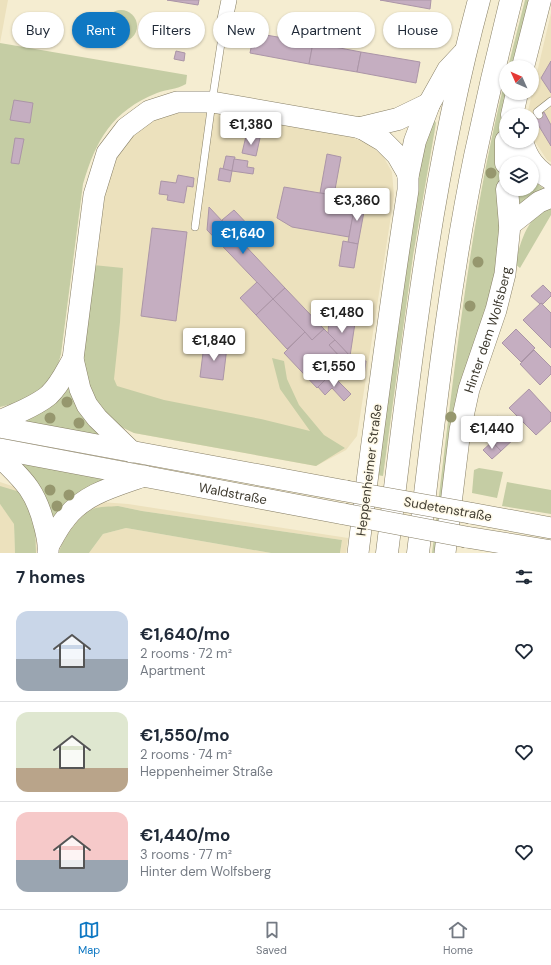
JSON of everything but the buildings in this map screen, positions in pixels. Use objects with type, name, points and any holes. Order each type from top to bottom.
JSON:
[{"type":"highway","points":[[387,553],[411,352],[437,192],[465,52],[479,0]]},
{"type":"highway","points":[[418,553],[434,412],[457,255],[475,156],[511,0]]},
{"type":"highway","points":[[525,60],[540,0]]},
{"type":"highway","points":[[408,174],[415,141],[429,104],[448,70],[465,52]]},
{"type":"highway","points":[[360,128],[398,119],[429,104]]},
{"type":"highway","points":[[524,148],[526,154],[540,172],[551,179]]},
{"type":"highway","points":[[508,196],[510,225]]},
{"type":"main road","points":[[132,452],[97,418],[87,405],[80,389],[73,359],[94,195],[108,153],[126,128],[149,111],[177,102],[212,102],[360,128],[383,141],[396,155],[408,174]]},
{"type":"main road","name":"Heppenheimer Straße","points":[[358,553],[390,304],[408,190],[408,174]]},
{"type":"main road","points":[[510,225],[539,202],[551,197]]},
{"type":"main road","name":"Hinter dem Wolfsberg","points":[[445,553],[460,430],[468,389],[496,310],[505,274],[510,225]]},
{"type":"main road","points":[[0,421],[39,402],[50,394],[59,383],[73,359]]},
{"type":"main road","name":"Waldstraße","points":[[0,427],[346,491]]},
{"type":"main road","name":"Waldstraße","points":[[0,449],[466,537]]},
{"type":"main road","points":[[0,457],[22,478],[35,497],[42,512],[48,549]]},
{"type":"main road","points":[[48,549],[66,518],[80,504],[98,492],[144,476]]},
{"type":"main road","name":"Sudetenstraße","points":[[346,491],[551,528]]},
{"type":"main road","name":"Sudetenstraße","points":[[466,537],[551,551]]},
{"type":"street","points":[[226,12],[229,0]]},
{"type":"lane","points":[[195,227],[220,48]]},
{"type":"lane","points":[[539,110],[551,101]]},
{"type":"shaded area","points":[[0,0],[8,0],[0,43]]},
{"type":"shaded area","points":[[551,13],[551,162],[547,160],[539,148],[539,108],[529,108],[531,100],[539,100],[539,64]]},
{"type":"shaded area","points":[[199,110],[317,130],[354,138],[368,144],[383,156],[392,172],[394,196],[357,436],[346,450],[316,466],[134,433],[111,422],[93,265],[109,174],[121,149],[137,130],[158,117],[178,111]]},
{"type":"shaded area","points":[[0,482],[24,490],[101,502],[128,504],[348,538],[346,553],[340,553],[342,540],[142,511],[118,506],[60,547],[59,553],[36,553],[35,519],[0,486]]},
{"type":"shaded area","points":[[0,504],[14,523],[15,553],[0,553]]},
{"type":"shaded area","points":[[126,528],[271,553],[89,553],[103,534]]},
{"type":"green space","points":[[525,0],[530,0],[516,60],[510,60]]},
{"type":"green space","points":[[118,10],[128,12],[114,12]]},
{"type":"green space","points":[[130,13],[137,23],[136,32],[130,39]]},
{"type":"green space","points":[[0,43],[12,45],[12,48],[29,48],[187,75],[186,84],[157,93],[141,100],[128,109],[117,118],[100,141],[88,168],[83,184],[61,354],[57,368],[48,382],[36,393],[16,403],[0,407]]},
{"type":"green space","points":[[500,100],[506,100],[506,108],[499,108],[499,148],[502,148],[502,156],[499,156],[499,196],[501,196],[501,237],[497,268],[438,553],[432,553],[462,313],[492,135]]},
{"type":"green space","points":[[434,120],[436,123],[413,256],[383,476],[377,475],[413,168]]},
{"type":"green space","points":[[539,185],[544,189],[539,192]]},
{"type":"green space","points":[[518,196],[532,196],[519,204]]},
{"type":"green space","points":[[551,207],[551,215],[520,268],[515,264],[526,230],[536,216]]},
{"type":"green space","points":[[93,265],[123,268],[120,322],[114,379],[117,386],[164,400],[261,419],[310,431],[280,389],[272,358],[284,361],[287,379],[299,405],[324,435],[345,448],[316,466],[134,433],[111,422],[96,404],[83,364]]},
{"type":"green space","points":[[70,380],[106,437],[13,420]]},
{"type":"green space","points":[[15,461],[111,479],[51,529]]},
{"type":"green space","points":[[479,468],[503,472],[497,498],[472,493],[474,470]]},
{"type":"green space","points":[[507,482],[551,490],[551,514],[502,506]]},
{"type":"green space","points":[[0,486],[20,492],[35,519],[36,553],[15,553],[14,524],[0,504]]},
{"type":"green space","points":[[118,506],[142,511],[342,540],[340,553],[271,553],[126,528],[103,534],[89,553],[59,553],[63,542],[72,528],[88,512],[99,507]]}]
